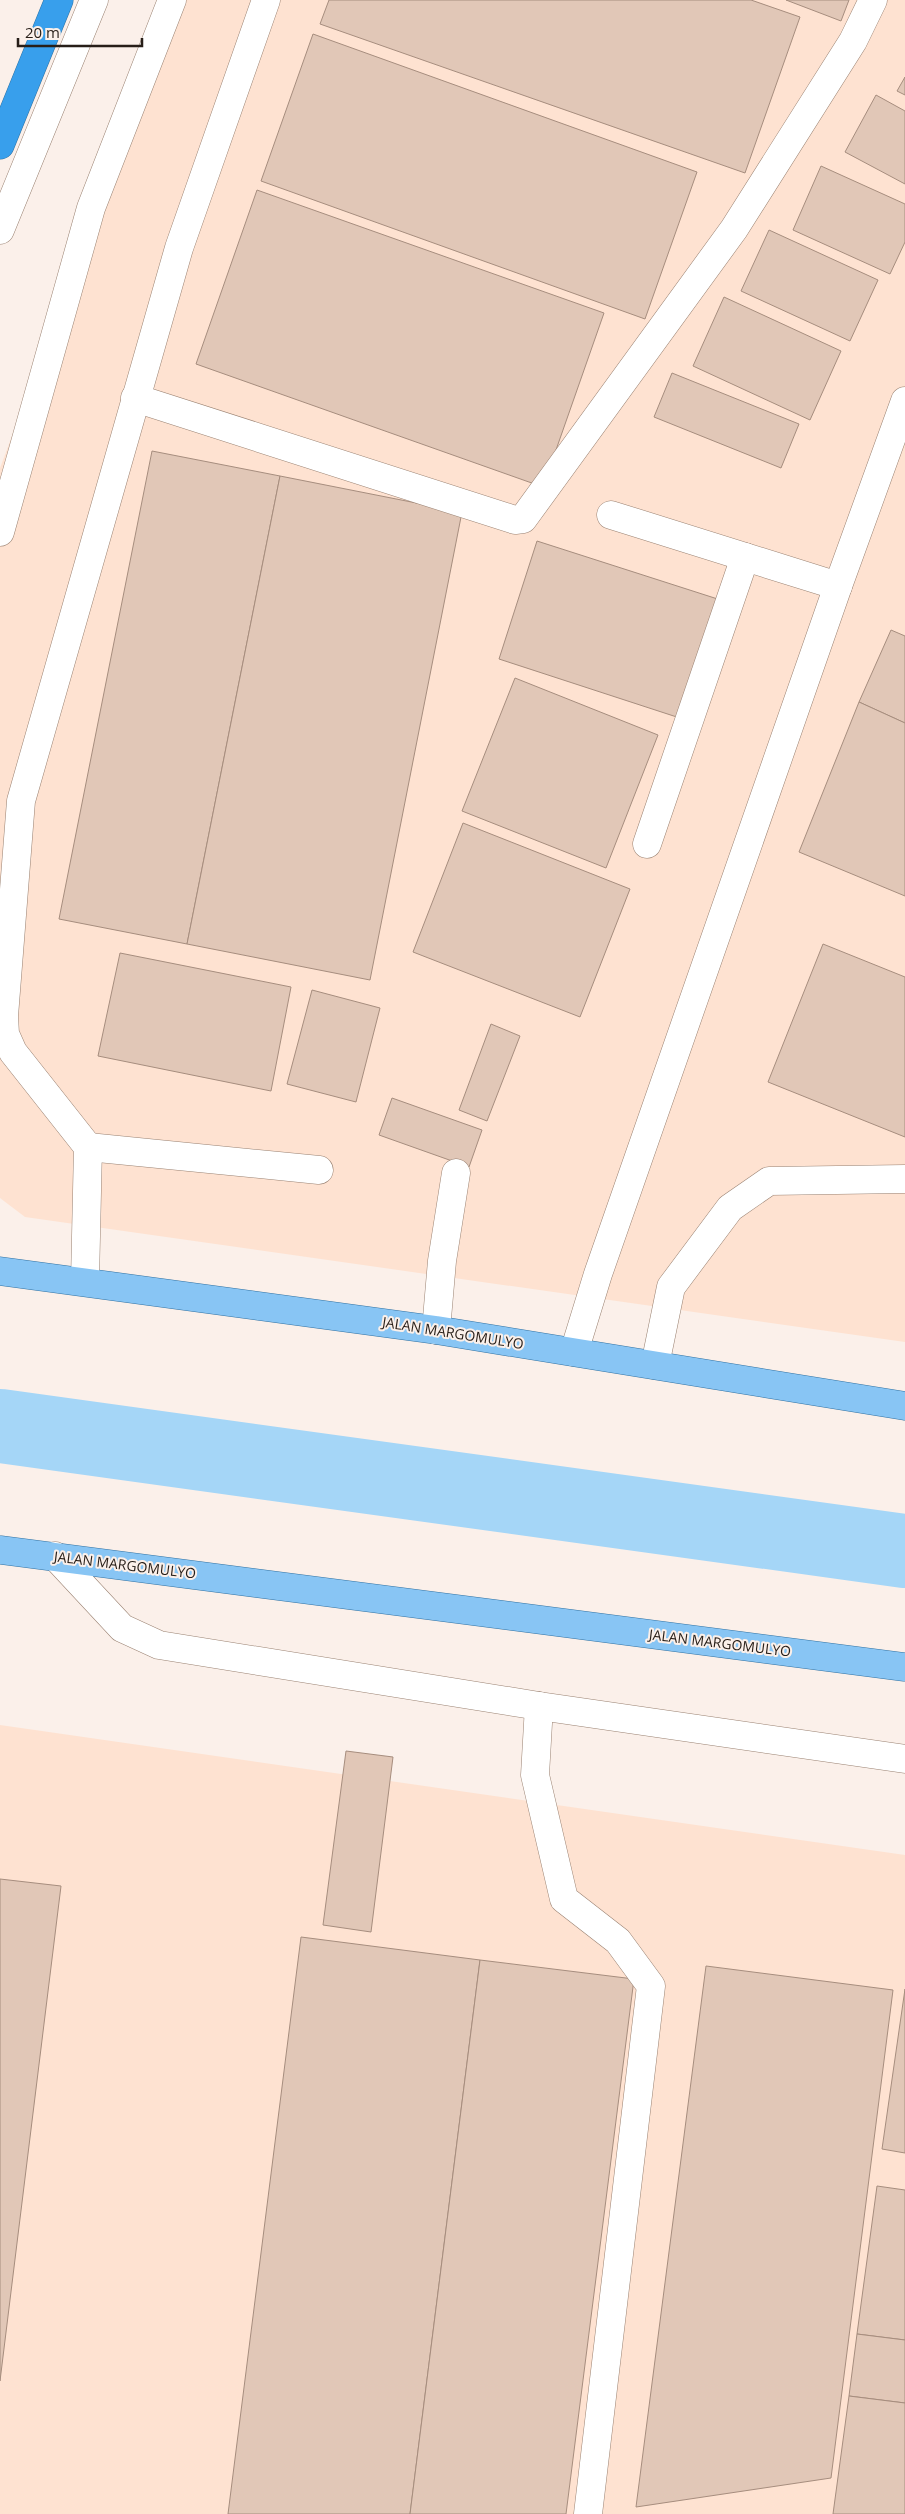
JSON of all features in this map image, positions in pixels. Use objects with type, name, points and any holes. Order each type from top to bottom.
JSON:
[{"type":"highway","points":[[0,145],[59,0]]},
{"type":"main road","name":"JALAN MARGOMULYO","points":[[0,1270],[436,1330],[905,1406]]},
{"type":"main road","name":"JALAN MARGOMULYO","points":[[0,1550],[905,1666]]},
{"type":"lane","points":[[0,230],[94,0]]},
{"type":"lane","points":[[0,532],[91,208],[172,0]]},
{"type":"lane","points":[[85,1281],[88,1147],[13,1052],[5,1034],[4,1016],[21,801],[178,248],[266,0]]},
{"type":"lane","points":[[135,398],[515,520],[523,519],[734,229],[853,41],[872,0]]},
{"type":"lane","points":[[574,1352],[598,1274],[838,586],[905,401]]},
{"type":"lane","points":[[611,515],[838,586]]},
{"type":"lane","points":[[647,844],[745,557]]},
{"type":"lane","points":[[88,1147],[319,1170]]},
{"type":"lane","points":[[436,1330],[442,1261],[456,1173]]},
{"type":"lane","points":[[655,1365],[671,1288],[730,1208],[769,1181],[905,1179]]},
{"type":"lane","points":[[55,1556],[122,1628],[159,1645],[538,1706],[905,1759]]},
{"type":"lane","points":[[538,1706],[535,1775],[564,1899],[618,1941],[651,1986],[588,2514]]},
{"type":"shaded area","points":[[176,0],[905,0],[905,1342],[25,1217],[0,1198],[0,468]]},
{"type":"shaded area","points":[[0,1725],[905,1855],[905,2514],[0,2514]]},
{"type":"building","points":[[329,0],[751,0],[800,17],[745,173],[320,24]]},
{"type":"building","points":[[786,0],[849,0],[841,21]]},
{"type":"building","points":[[313,34],[697,172],[645,319],[261,181]]},
{"type":"building","points":[[905,77],[905,95],[897,91]]},
{"type":"building","points":[[876,95],[905,111],[905,184],[845,152]]},
{"type":"building","points":[[821,166],[905,204],[905,242],[890,274],[793,230]]},
{"type":"building","points":[[257,190],[604,313],[543,487],[196,364]]},
{"type":"building","points":[[769,230],[878,280],[850,341],[741,291]]},
{"type":"building","points":[[724,297],[841,351],[810,420],[693,366]]},
{"type":"building","points":[[672,373],[799,424],[781,468],[654,417]]},
{"type":"building","points":[[152,451],[280,476],[187,944],[59,919]]},
{"type":"building","points":[[280,476],[462,512],[370,980],[187,944]]},
{"type":"building","points":[[537,541],[727,602],[689,721],[499,659]]},
{"type":"building","points":[[891,630],[905,636],[905,723],[859,702]]},
{"type":"building","points":[[515,678],[658,735],[606,868],[462,811]]},
{"type":"building","points":[[859,702],[905,723],[905,896],[799,852]]},
{"type":"building","points":[[463,823],[630,889],[580,1017],[413,952]]},
{"type":"building","points":[[823,944],[905,977],[905,1137],[768,1082]]},
{"type":"building","points":[[120,953],[291,987],[271,1091],[98,1056]]},
{"type":"building","points":[[312,990],[380,1008],[356,1102],[287,1084]]},
{"type":"building","points":[[491,1024],[520,1036],[487,1121],[459,1110]]},
{"type":"building","points":[[392,1098],[482,1130],[469,1167],[379,1135]]},
{"type":"building","points":[[346,1751],[393,1757],[371,1932],[323,1925]]},
{"type":"building","points":[[0,1879],[61,1886],[0,2381]]},
{"type":"building","points":[[301,1937],[480,1960],[410,2514],[228,2514]]},
{"type":"building","points":[[480,1960],[634,1979],[566,2514],[410,2514]]},
{"type":"building","points":[[706,1966],[893,1990],[831,2478],[636,2507]]},
{"type":"building","points":[[905,1989],[905,2153],[882,2149]]},
{"type":"building","points":[[877,2186],[905,2190],[905,2340],[857,2334]]},
{"type":"building","points":[[857,2334],[905,2340],[905,2403],[849,2396]]},
{"type":"building","points":[[849,2396],[905,2403],[905,2514],[833,2514]]},
{"type":"waterway","points":[[0,1426],[905,1551]]}]
